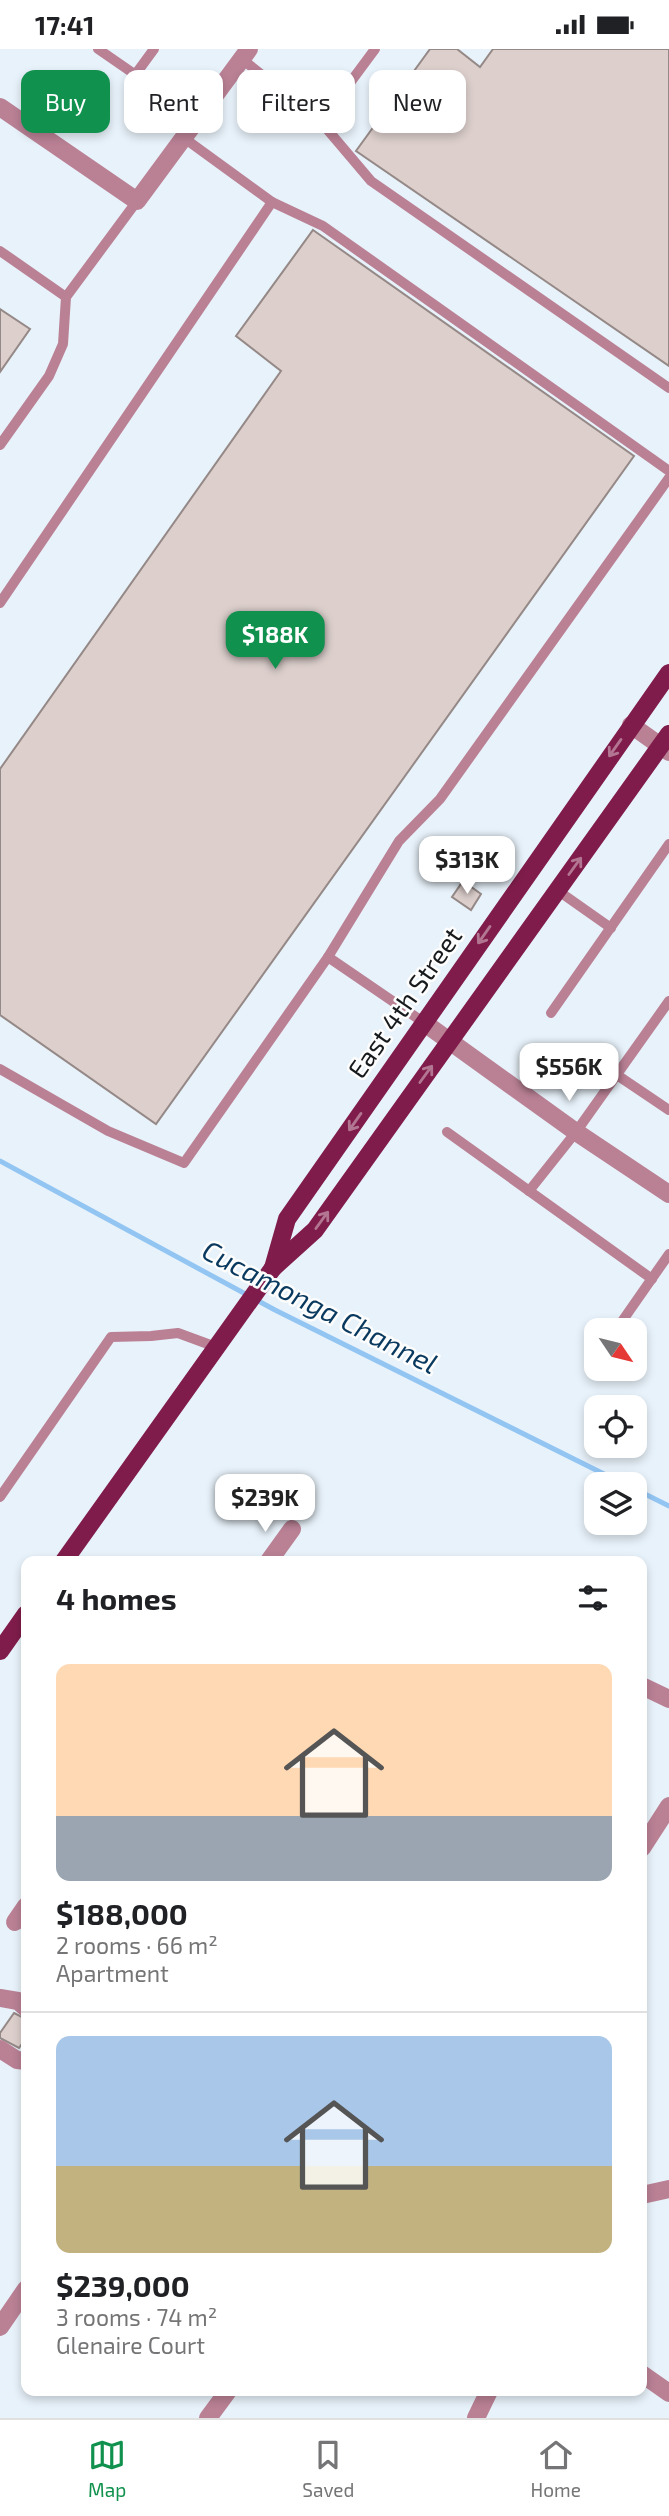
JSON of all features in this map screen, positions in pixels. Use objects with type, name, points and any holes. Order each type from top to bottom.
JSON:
[{"type":"main road","name":"East 4th Street","points":[[273,1268],[287,1219],[669,673]]},
{"type":"main road","name":"East 4th Street","points":[[68,1556],[273,1268],[315,1230],[557,890],[666,744]]},
{"type":"main road","points":[[0,1651],[21,1621]]},
{"type":"street","points":[[223,85],[246,54]]},
{"type":"street","points":[[0,107],[137,201],[188,133]]},
{"type":"street","points":[[631,725],[666,744]]},
{"type":"street","points":[[423,1022],[576,1132],[669,1194]]},
{"type":"street","points":[[273,1556],[292,1529]]},
{"type":"street","points":[[647,1688],[669,1699]]},
{"type":"street","points":[[647,1840],[669,1806]]},
{"type":"street","points":[[15,1922],[21,1913]]},
{"type":"street","points":[[0,1998],[21,2004]]},
{"type":"street","points":[[0,2049],[21,2060]]},
{"type":"street","points":[[647,2194],[669,2189]]},
{"type":"street","points":[[0,2327],[21,2297]]},
{"type":"street","points":[[647,2378],[669,2393]]},
{"type":"street","points":[[208,2418],[224,2396]]},
{"type":"street","points":[[476,2418],[487,2396]]},
{"type":"lane","points":[[99,49],[128,70]]},
{"type":"lane","points":[[139,70],[154,49]]},
{"type":"lane","points":[[355,75],[374,49]]},
{"type":"lane","points":[[246,54],[264,70]]},
{"type":"lane","points":[[330,133],[371,181],[669,388]]},
{"type":"lane","points":[[184,138],[272,202],[323,226],[669,471]]},
{"type":"lane","points":[[0,445],[49,376],[62,344],[66,297],[137,201]]},
{"type":"lane","points":[[0,603],[272,202]]},
{"type":"lane","points":[[0,251],[66,297]]},
{"type":"lane","points":[[0,1069],[108,1131],[184,1163],[328,957],[399,841],[440,799],[669,478]]},
{"type":"lane","points":[[551,1013],[669,844]]},
{"type":"lane","points":[[557,890],[611,928]]},
{"type":"lane","points":[[328,957],[423,1022]]},
{"type":"lane","points":[[529,1191],[576,1132],[669,1001]]},
{"type":"lane","points":[[617,1075],[669,1110]]},
{"type":"lane","points":[[447,1132],[652,1279]]},
{"type":"lane","points":[[624,1318],[669,1254]]},
{"type":"lane","points":[[0,1497],[111,1337],[178,1332],[216,1347]]},
{"type":"building","points":[[430,49],[457,49],[480,67],[493,49],[669,49],[669,366],[356,151],[369,133],[466,133],[466,70],[415,70]]},
{"type":"building","points":[[313,230],[634,456],[156,1124],[0,1015],[0,769],[281,371],[236,336]]},
{"type":"building","points":[[0,309],[30,329],[0,372]]},
{"type":"building","points":[[463,881],[481,894],[471,910],[452,897]]},
{"type":"building","points":[[14,2013],[21,2016],[19,2048],[0,2038],[0,2033]]},
{"type":"waterway","name":"Cucamonga Channel","points":[[0,1161],[275,1310],[600,1472]]},
{"type":"waterway","name":"Cucamonga Channel","points":[[647,1495],[669,1506]]}]
